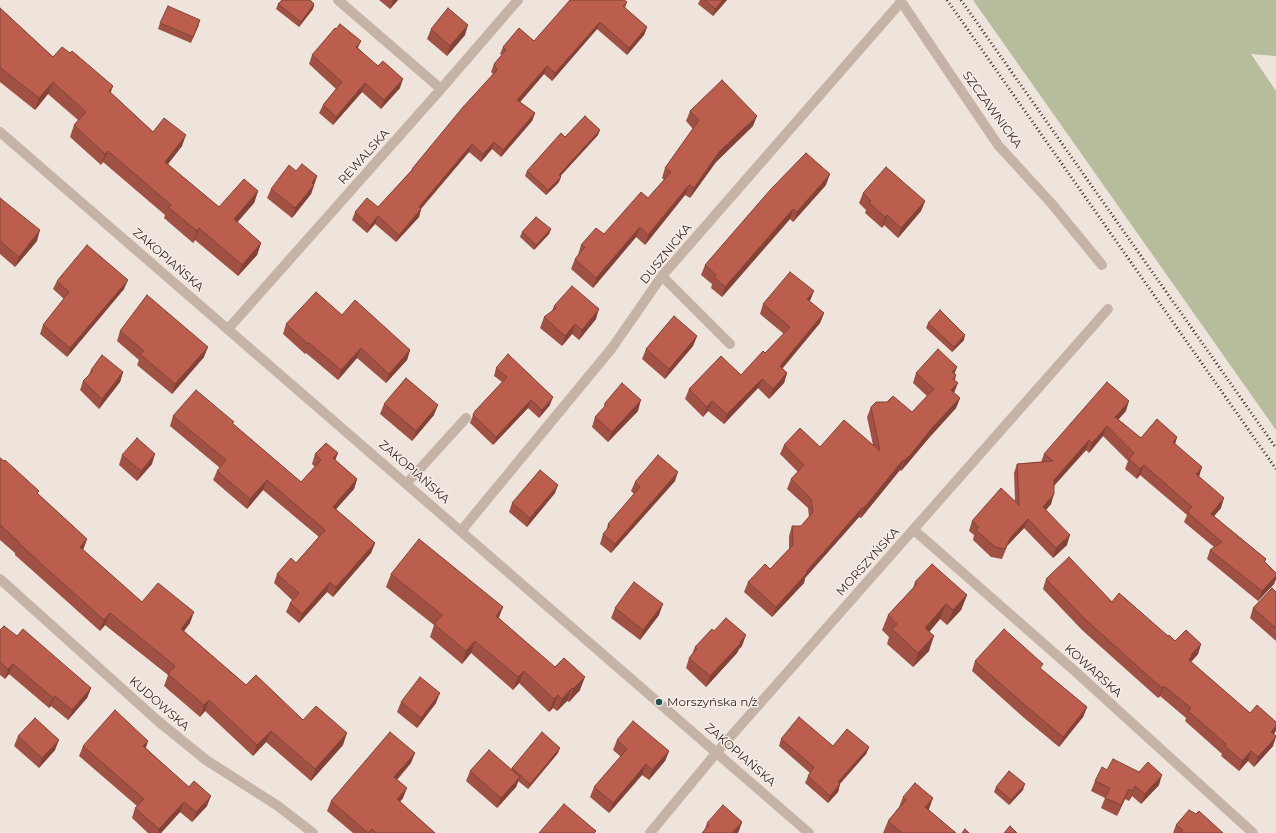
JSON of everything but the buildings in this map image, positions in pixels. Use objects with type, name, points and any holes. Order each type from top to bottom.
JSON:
[{"type":"street","points":[[338,0],[441,89]]},
{"type":"street","name":"REWALSKA","points":[[228,329],[518,0]]},
{"type":"street","name":"SZCZAWNICKA","points":[[901,1],[998,145],[1050,203],[1102,265]]},
{"type":"street","name":"DUSZNICKA","points":[[461,531],[612,348],[662,276],[901,1]]},
{"type":"street","name":"ZAKOPIAŃSKA","points":[[0,132],[810,833]]},
{"type":"street","points":[[662,276],[730,344]]},
{"type":"street","name":"MORSZYŃSKA","points":[[650,833],[717,752],[1108,309]]},
{"type":"street","points":[[407,483],[466,418]]},
{"type":"street","name":"KOWARSKA","points":[[914,530],[1077,673],[1253,833]]},
{"type":"street","name":"KUDOWSKA","points":[[0,579],[158,721],[206,760],[278,806],[313,833]]},
{"type":"green space","points":[[973,0],[1276,0],[1276,56],[1251,54],[1276,91],[1276,430]]},
{"type":"railway","points":[[947,0],[1276,469]]},
{"type":"railway","points":[[961,0],[1276,448]]},
{"type":"place","name":"Morszyńska n/ż","points":[[659,702]]}]
